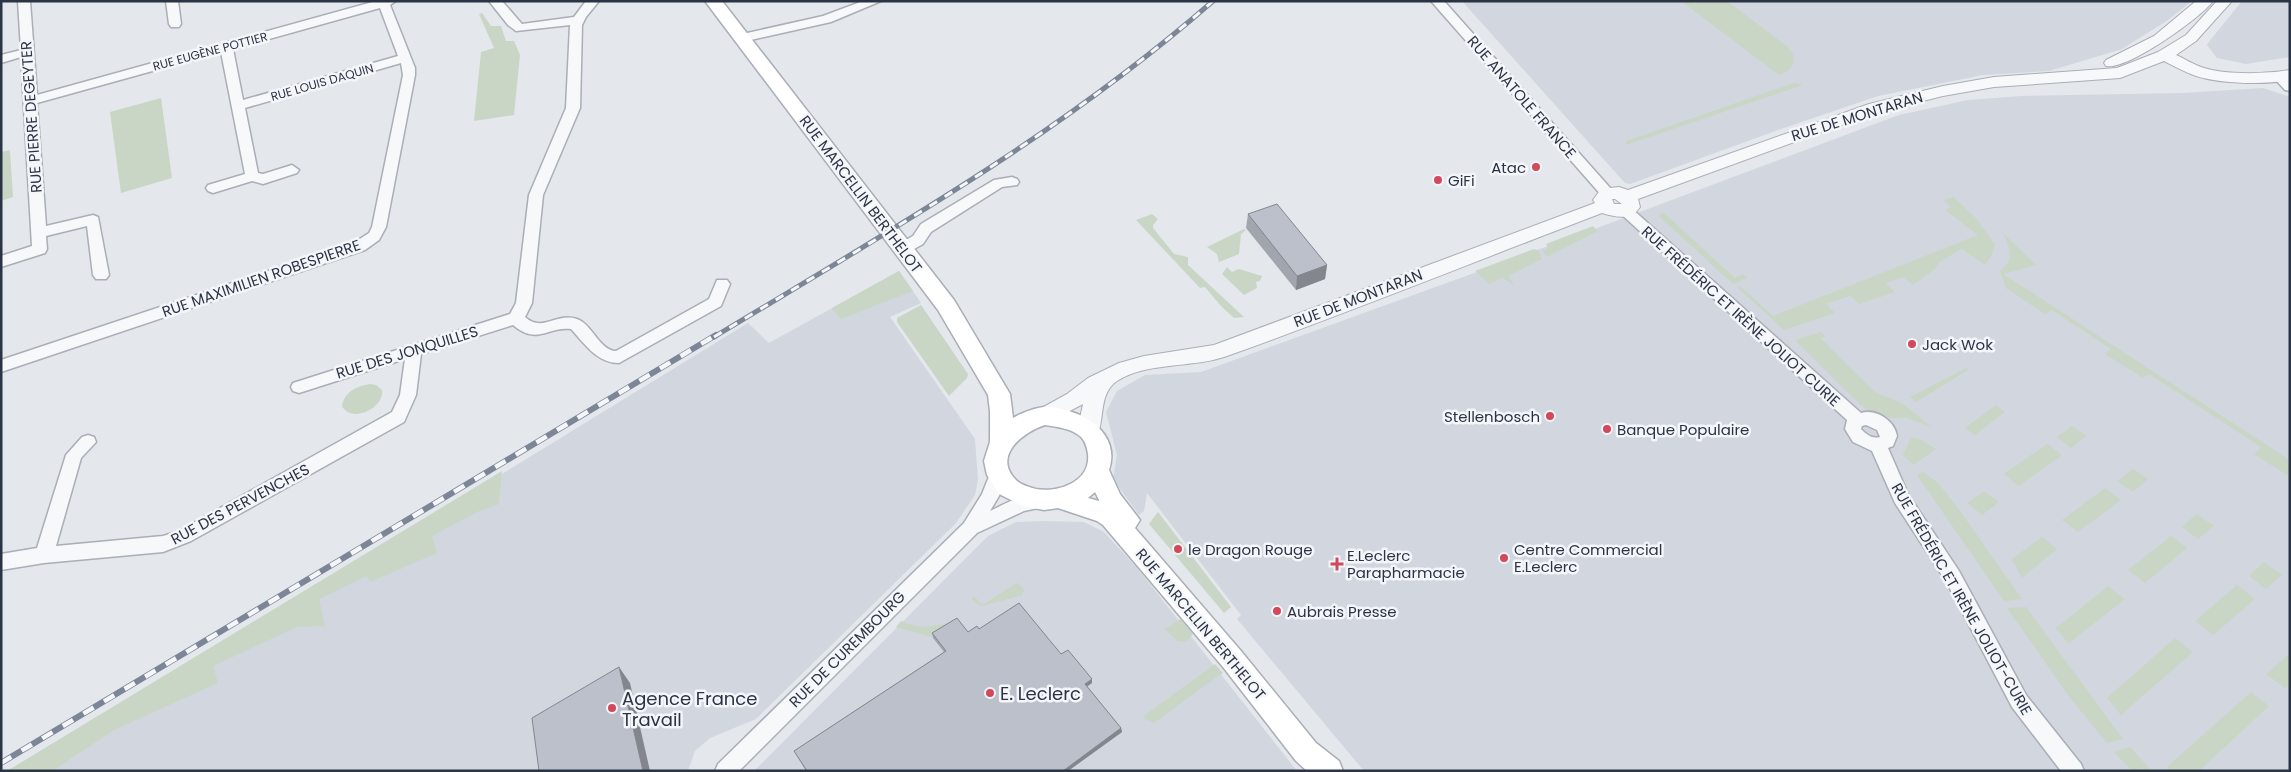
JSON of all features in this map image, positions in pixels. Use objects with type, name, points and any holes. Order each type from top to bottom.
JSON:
[{"type":"main road","name":"RUE MARCELLIN BERTHELOT","points":[[713,1],[946,305],[999,394],[1004,409],[1000,423],[1001,441],[995,457],[998,474],[1004,484],[1014,492],[1106,513],[1112,518],[1232,659],[1306,752],[1329,771]]},
{"type":"main road","name":"RUE MARCELLIN BERTHELOT","points":[[999,394],[1041,416],[1070,419],[1090,430],[1097,439],[1101,449],[1098,471],[1110,500],[1314,743],[1341,771]]},
{"type":"main road","points":[[1001,441],[1010,430],[1022,422],[1041,416]]},
{"type":"main road","points":[[1052,500],[1083,488],[1098,471]]},
{"type":"street","name":"RUE PIERRE DEGEYTER","points":[[1,262],[40,249],[24,1]]},
{"type":"street","points":[[172,1],[175,24]]},
{"type":"street","points":[[495,1],[512,22],[520,28],[577,20]]},
{"type":"street","points":[[593,1],[577,20],[573,108],[536,195],[524,303],[516,318],[526,328],[535,330],[562,324],[575,324],[604,354],[610,357],[620,357],[716,302],[722,284]]},
{"type":"street","points":[[742,38],[827,19],[875,1]]},
{"type":"street","name":"RUE ANATOLE FRANCE","points":[[1437,1],[1606,200]]},
{"type":"street","name":"RUE DE MONTARAN","points":[[2097,74],[2107,65],[2148,46],[2206,1]]},
{"type":"street","name":"RUE DE MONTARAN","points":[[1626,204],[1799,133],[1874,108],[1943,91],[1994,82],[2120,73],[2170,52],[2191,38],[2225,1]]},
{"type":"street","name":"RUE EUGÈNE POTTIER","points":[[30,101],[226,46],[296,33],[386,2]]},
{"type":"street","name":"RUE MAXIMILIEN ROBESPIERRE","points":[[1,366],[368,242],[379,227],[409,75],[386,2]]},
{"type":"street","points":[[226,46],[240,106],[252,176]]},
{"type":"street","points":[[1,59],[26,52]]},
{"type":"street","points":[[2170,52],[2193,70],[2212,74],[2286,80]]},
{"type":"street","name":"RUE LOUIS DAQUIN","points":[[240,106],[405,58]]},
{"type":"street","points":[[213,188],[252,176],[263,179],[292,170]]},
{"type":"street","points":[[902,249],[918,240],[926,228],[999,183],[1012,182]]},
{"type":"street","points":[[1606,200],[1619,193],[1626,204]]},
{"type":"street","name":"RUE DE MONTARAN","points":[[1041,416],[1074,400],[1095,383],[1126,368],[1144,363],[1216,352],[1606,200]]},
{"type":"street","name":"RUE FRÉDÉRIC ET IRÈNE JOLIOT CURIE","points":[[1626,204],[1857,420],[1872,419],[1886,429],[1889,433],[1887,441],[1878,445]]},
{"type":"street","points":[[39,234],[93,220],[101,275]]},
{"type":"street","name":"RUE DES JONQUILLES","points":[[299,387],[516,318]]},
{"type":"street","name":"RUE DES PERVENCHES","points":[[1,562],[44,555],[163,544],[174,540],[391,422],[404,409],[414,360],[413,351]]},
{"type":"street","points":[[1090,430],[1088,417],[1093,402],[1108,376]]},
{"type":"street","points":[[44,555],[74,455],[88,442]]},
{"type":"street","name":"RUE FRÉDÉRIC ET IRÈNE JOLIOT-CURIE","points":[[1878,445],[1901,498],[1953,577],[2019,701],[2074,771]]},
{"type":"street","name":"RUE DE CUREMBOURG","points":[[724,771],[970,528],[990,496],[998,474]]},
{"type":"street","name":"RUE DE CUREMBOURG","points":[[970,528],[1022,504],[1052,500]]},
{"type":"shaded area","points":[[1462,1],[2192,1],[2165,22],[2122,49],[2049,71],[1983,75],[1878,96],[1630,184],[1625,183]]},
{"type":"shaded area","points":[[2242,1],[2290,1],[2290,57],[2246,64],[2217,58],[2207,45]]},
{"type":"shaded area","points":[[2263,88],[2290,97],[2290,771],[1364,771],[1237,619],[1241,615],[1147,493],[1144,511],[1139,515],[1113,479],[1117,455],[1106,412],[1117,391],[1145,375],[1201,372],[1565,240],[1899,115],[1968,100],[2022,96],[2182,93]]},
{"type":"shaded area","points":[[899,271],[921,303],[890,317],[975,439],[978,480],[975,495],[956,523],[756,719],[710,738],[695,751],[688,771],[18,771],[748,323],[769,343]]},
{"type":"shaded area","points":[[1016,522],[1084,522],[1104,532],[1138,569],[1297,771],[754,771],[988,536]]},
{"type":"green space","points":[[1681,1],[1727,1],[1788,47],[1793,56],[1793,64],[1788,70],[1779,75]]},
{"type":"green space","points":[[482,13],[491,26],[501,26],[506,41],[514,41],[520,55],[514,115],[474,121],[481,52],[494,48],[479,14]]},
{"type":"green space","points":[[1794,83],[1803,85],[1626,145],[1626,141]]},
{"type":"green space","points":[[161,98],[172,178],[121,193],[110,112]]},
{"type":"green space","points":[[10,150],[13,197],[1,201],[1,152]]},
{"type":"green space","points":[[1953,197],[1975,217],[1995,245],[1985,265],[1962,249],[1939,262],[1935,269],[1913,285],[1903,277],[1886,283],[1895,292],[1859,304],[1850,296],[1826,304],[1835,313],[1784,330],[1737,287],[1740,286],[1773,316],[1978,235],[1945,210],[1951,207],[1944,200]]},
{"type":"green space","points":[[1664,213],[1735,278],[1743,274],[1747,278],[1733,284],[1658,215]]},
{"type":"green space","points":[[1152,214],[1158,219],[1153,228],[1174,254],[1188,257],[1188,265],[1244,317],[1234,318],[1205,287],[1200,288],[1136,220]]},
{"type":"green space","points":[[1593,226],[1596,232],[1547,257],[1543,252],[1548,248],[1546,244]]},
{"type":"green space","points":[[1244,229],[1246,230],[1241,234],[1239,254],[1219,262],[1217,254],[1207,247]]},
{"type":"green space","points":[[2003,233],[2036,265],[2003,274],[2290,460],[2290,477],[2254,454],[2261,447],[2149,374],[2143,378],[2105,354],[2111,349],[2052,310],[2045,314],[2006,288],[2000,271],[2008,263],[2010,253]]},
{"type":"green space","points":[[1534,249],[1539,251],[1542,259],[1508,276],[1514,285],[1502,278],[1489,284],[1475,271]]},
{"type":"green space","points":[[1227,267],[1232,272],[1239,269],[1262,276],[1260,281],[1256,282],[1257,288],[1244,295],[1222,274]]},
{"type":"green space","points":[[899,271],[913,291],[841,319],[832,308]]},
{"type":"green space","points":[[921,305],[968,374],[967,378],[949,396],[897,322],[897,318]]},
{"type":"green space","points":[[1821,332],[1825,336],[1821,339],[1875,392],[1903,404],[1932,427],[1907,418],[1890,418],[1865,409],[1795,340]]},
{"type":"green space","points":[[1966,368],[1968,370],[1916,402],[1910,397]]},
{"type":"green space","points":[[376,385],[382,390],[382,397],[378,403],[373,408],[359,414],[352,414],[346,411],[342,406],[348,393],[360,386]]},
{"type":"green space","points":[[1996,405],[2005,412],[1975,435],[1965,428]]},
{"type":"green space","points":[[2072,426],[2087,436],[2071,448],[2057,437]]},
{"type":"green space","points":[[1911,437],[1921,440],[1936,449],[1913,465],[1903,455]]},
{"type":"green space","points":[[2047,444],[2062,455],[2019,486],[2004,474]]},
{"type":"green space","points":[[2133,469],[2148,479],[2133,492],[2117,481]]},
{"type":"green space","points":[[502,471],[499,504],[477,512],[432,536],[437,553],[370,582],[367,576],[319,599],[325,626],[297,627],[213,666],[218,683],[114,730],[52,771],[7,771]]},
{"type":"green space","points":[[1923,472],[1938,483],[1955,504],[2022,599],[2004,601],[1917,475]]},
{"type":"green space","points":[[2105,488],[2121,500],[2078,532],[2062,520]]},
{"type":"green space","points":[[1984,491],[1999,502],[1982,515],[1967,503]]},
{"type":"green space","points":[[1158,512],[1231,607],[1224,613],[1149,524]]},
{"type":"green space","points":[[2197,514],[2214,526],[2198,539],[2182,527]]},
{"type":"green space","points":[[2171,536],[2187,548],[2145,583],[2128,570]]},
{"type":"green space","points":[[2042,537],[2057,549],[2022,578],[2012,559]]},
{"type":"green space","points":[[2264,562],[2282,575],[2266,589],[2249,576]]},
{"type":"green space","points":[[1017,583],[1024,589],[1022,595],[983,606],[973,601],[972,598],[974,596],[981,604],[984,604]]},
{"type":"green space","points":[[2237,585],[2255,599],[2213,635],[2195,621]]},
{"type":"green space","points":[[2108,586],[2125,599],[2068,644],[2056,628]]},
{"type":"green space","points":[[2026,607],[2123,739],[2107,743],[2071,699],[2007,608]]},
{"type":"green space","points":[[1180,619],[1193,634],[1186,642],[1177,641],[1165,629]]},
{"type":"green space","points":[[901,621],[914,626],[933,626],[952,622],[932,637],[896,627]]},
{"type":"green space","points":[[2175,638],[2193,652],[2121,715],[2107,698]]},
{"type":"green space","points":[[2290,653],[2290,684],[2285,688],[2266,674]]},
{"type":"green space","points":[[1215,664],[1223,673],[1154,723],[1144,718],[1145,715]]},
{"type":"green space","points":[[2251,692],[2269,706],[2199,771],[2170,771],[2167,767]]},
{"type":"green space","points":[[2130,747],[2152,771],[2132,771],[2114,752]]},
{"type":"building","points":[[1277,204],[1327,265],[1297,276],[1248,214]]},
{"type":"building","name":"E. Leclerc","points":[[1019,603],[1061,654],[1068,650],[1092,679],[1085,684],[1121,728],[1063,771],[807,771],[794,751],[946,651],[932,633],[957,618],[968,632],[977,626],[979,629]]},
{"type":"building","name":"Agence France Travail","points":[[619,667],[643,771],[539,771],[532,718]]},
{"type":"railway","points":[[714,337],[907,220],[1034,138],[1095,95],[1213,1]]},
{"type":"railway","points":[[1,763],[716,335]]},
{"type":"place","name":"Atac","points":[[1536,167]]},
{"type":"place","name":"GiFi","points":[[1438,180]]},
{"type":"place","name":"Jack Wok","points":[[1912,344]]},
{"type":"place","name":"Stellenbosch","points":[[1550,416]]},
{"type":"place","name":"Banque Populaire","points":[[1607,429]]},
{"type":"place","name":"le Dragon Rouge","points":[[1178,549]]},
{"type":"place","name":"Centre Commercial E.Leclerc","points":[[1504,558]]},
{"type":"place","name":"E.Leclerc Parapharmacie","points":[[1337,564]]},
{"type":"place","name":"Aubrais Presse","points":[[1277,611]]},
{"type":"place","name":"E. Leclerc","points":[[990,693]]},
{"type":"place","name":"Agence France Travail","points":[[612,708]]}]
